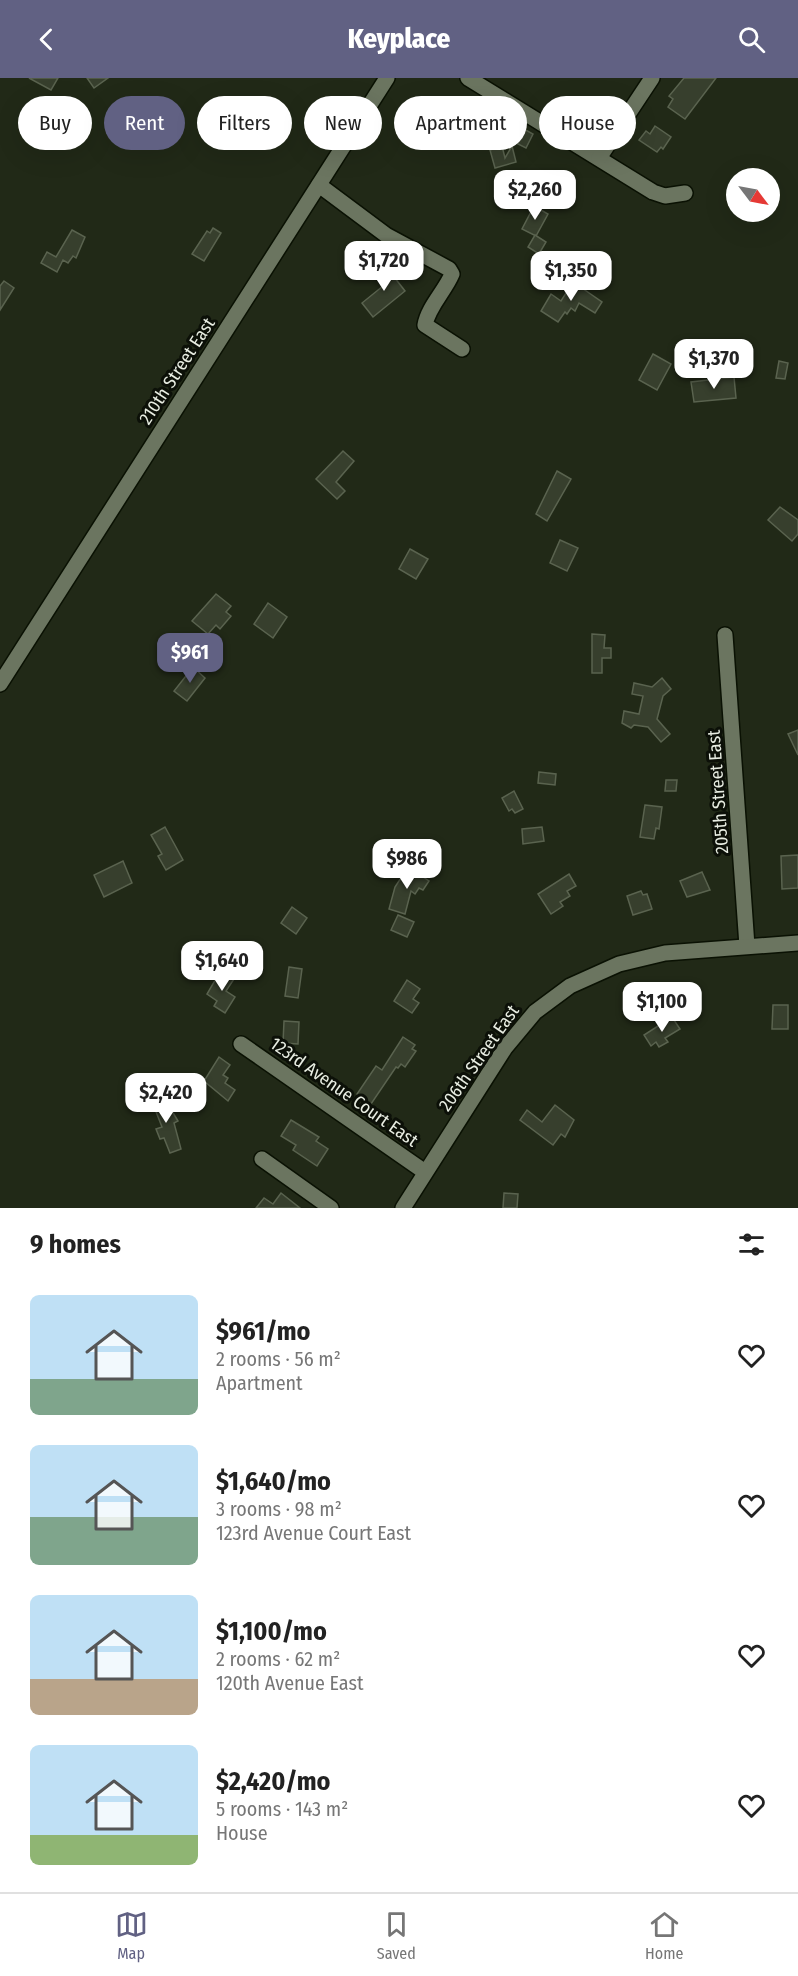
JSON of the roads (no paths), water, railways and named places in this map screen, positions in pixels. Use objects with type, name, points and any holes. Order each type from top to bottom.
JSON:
[{"type":"street","name":"210th Street East","points":[[0,684],[387,78]]},
{"type":"street","points":[[468,78],[653,192],[664,196],[685,193]]},
{"type":"street","points":[[599,158],[652,78]]},
{"type":"street","points":[[319,185],[386,235],[448,269],[452,274],[425,325],[462,349]]},
{"type":"street","name":"205th Street East","points":[[725,635],[747,946]]},
{"type":"street","name":"206th Street East","points":[[403,1208],[524,1023],[570,986],[619,964],[665,953],[798,943]]},
{"type":"street","name":"123rd Avenue Court East","points":[[241,1044],[425,1172]]},
{"type":"street","points":[[262,1159],[331,1208]]}]
